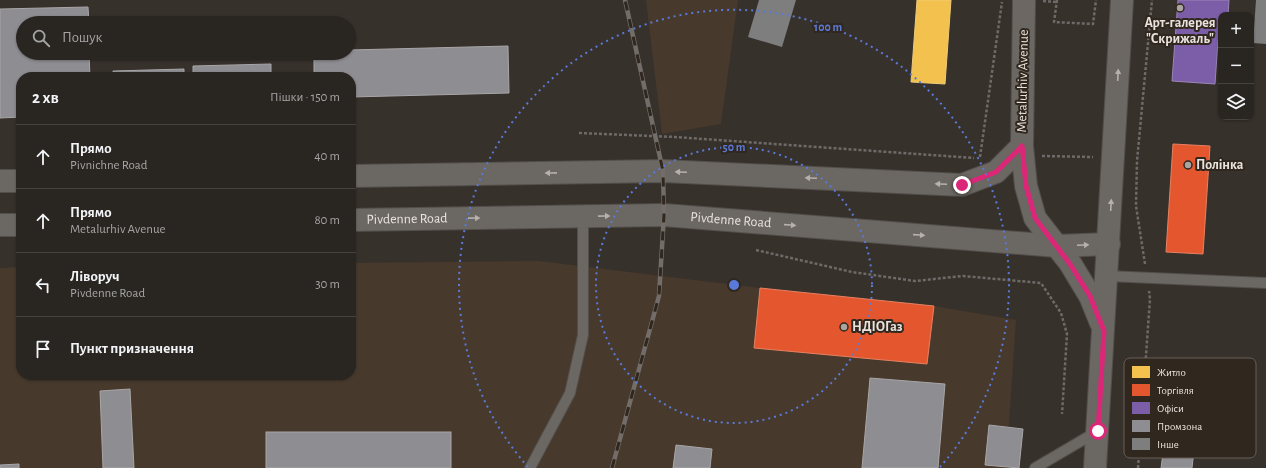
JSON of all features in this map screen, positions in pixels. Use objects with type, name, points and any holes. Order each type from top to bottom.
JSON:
[{"type":"main road","name":"Metalurhiv Avenue","points":[[1033,0],[1023,150],[1026,186],[1035,218],[1070,264],[1090,296],[1104,331]]},
{"type":"main road","points":[[1095,468],[1122,0]]},
{"type":"main road","points":[[356,176],[663,171],[962,185],[996,172],[1023,150]]},
{"type":"main road","points":[[0,181],[16,181]]},
{"type":"main road","name":"Pivdenne Road","points":[[356,220],[664,215],[1057,246],[1109,244]]},
{"type":"main road","points":[[0,225],[16,225]]},
{"type":"lane","points":[[530,468],[570,393],[582,335],[582,216]]},
{"type":"lane","points":[[1107,276],[1266,283]]},
{"type":"lane","points":[[1035,468],[1098,431]]},
{"type":"path","points":[[580,133],[675,137],[980,158],[1002,0]]},
{"type":"path","points":[[1033,0],[1057,1],[1054,22],[1093,24],[1096,0]]},
{"type":"path","points":[[1146,358],[1150,299],[1136,206],[1137,161],[1152,0]]},
{"type":"path","points":[[1023,150],[1114,158]]},
{"type":"path","points":[[756,250],[852,272],[915,281],[963,276],[1041,283],[1061,313],[1067,334],[1062,414]]},
{"type":"path","points":[[1138,468],[1139,458]]},
{"type":"shaded area","points":[[646,0],[738,0],[721,124],[662,134]]},
{"type":"shaded area","points":[[539,261],[760,288],[934,306],[1016,320],[1006,468],[0,468],[0,268],[16,267],[16,380],[356,380],[356,263]]},
{"type":"building: Житло","points":[[917,0],[951,0],[945,84],[911,82]]},
{"type":"building: Торгівля","points":[[1173,144],[1210,146],[1203,254],[1166,252]]},
{"type":"building: Торгівля","name":"НДІОГаз","points":[[760,288],[934,306],[927,364],[754,348]]},
{"type":"building: Офіси","points":[[1178,0],[1229,0],[1228,12],[1218,12],[1215,84],[1172,81]]},
{"type":"building: Промзона","points":[[88,7],[89,16],[16,16],[16,60],[89,60],[90,72],[16,72],[16,117],[0,118],[0,9]]},
{"type":"building: Промзона","points":[[508,46],[509,93],[356,97],[356,72],[314,72],[314,60],[356,60],[356,50]]},
{"type":"building: Промзона","points":[[271,64],[271,72],[193,72],[193,66]]},
{"type":"building: Промзона","points":[[184,69],[184,72],[113,71]]},
{"type":"building: Промзона","points":[[870,378],[945,384],[938,468],[862,468]]},
{"type":"building: Промзона","points":[[130,389],[134,468],[103,468],[100,391]]},
{"type":"building: Промзона","points":[[989,425],[1023,429],[1019,468],[985,465]]},
{"type":"building: Промзона","points":[[266,432],[451,432],[451,468],[266,468]]},
{"type":"building: Промзона","points":[[676,445],[712,449],[710,468],[673,468]]},
{"type":"building: Промзона","points":[[1162,458],[1193,458],[1192,468],[1161,468]]},
{"type":"building: Промзона","points":[[19,464],[19,468],[0,468],[0,465]]},
{"type":"building: Інше","points":[[759,0],[796,0],[782,47],[748,37]]},
{"type":"building: Інше","points":[[1256,0],[1266,0],[1266,44],[1254,43]]},
{"type":"railway","points":[[612,468],[659,296],[664,215],[663,171],[625,0]]},
{"type":"place","name":"Арт-галерея \"Скрижаль\"","points":[[1180,8]]},
{"type":"place","name":"Полінка","points":[[1188,165]]},
{"type":"place","name":"НДІОГаз","points":[[844,327]]},
{"type":"route","points":[[962,185],[996,172],[1022,146],[1026,186],[1035,218],[1070,264],[1090,296],[1104,331],[1098,431]]}]
